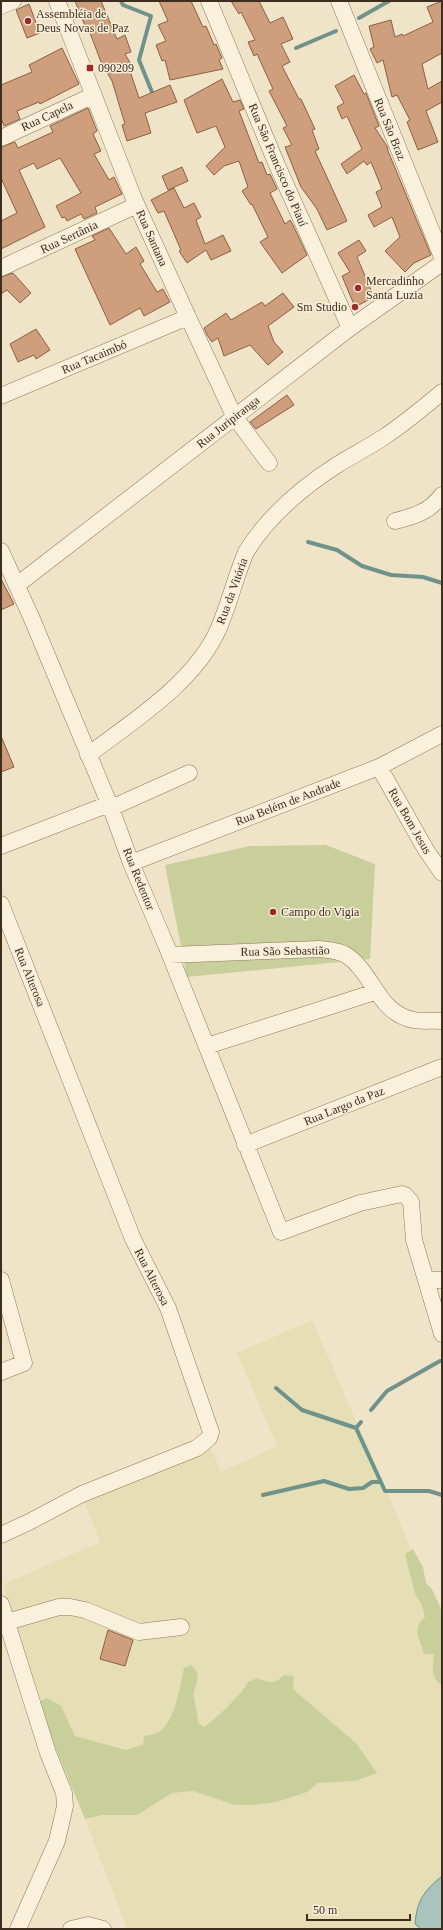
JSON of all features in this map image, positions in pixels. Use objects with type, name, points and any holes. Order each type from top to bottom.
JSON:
[{"type":"street","points":[[1,6],[13,1]]},
{"type":"street","name":"Rua Santana","points":[[57,1],[137,205],[188,317],[234,416],[269,463]]},
{"type":"street","name":"Rua São Francisco do Piauí","points":[[209,1],[277,165],[350,328]]},
{"type":"street","name":"Rua São Braz","points":[[339,1],[442,257]]},
{"type":"street","name":"Rua Capela","points":[[1,138],[94,95]]},
{"type":"street","name":"Rua Sertânia","points":[[1,268],[137,205]]},
{"type":"street","name":"Rua Juripiranga","points":[[17,585],[234,416],[350,328],[442,263]]},
{"type":"street","name":"Rua Tacaimbó","points":[[1,396],[188,317]]},
{"type":"street","name":"Rua da Vitória","points":[[88,755],[167,693],[198,662],[218,630],[246,552],[253,541],[283,505],[298,492],[338,464],[402,425],[442,392]]},
{"type":"street","points":[[395,521],[419,515],[434,505],[442,495]]},
{"type":"street","name":"Rua Redentor","points":[[1,551],[17,585],[110,806],[131,863],[207,1046],[245,1145],[281,1232],[360,1204],[402,1194],[405,1195],[411,1202],[414,1240],[434,1280]]},
{"type":"street","name":"Rua Belém de Andrade","points":[[131,863],[379,767],[442,734]]},
{"type":"street","name":"Rua Bom Jesus","points":[[379,767],[426,850],[442,873]]},
{"type":"street","points":[[1,846],[110,806],[189,773]]},
{"type":"street","name":"Rua Alterosa","points":[[1,904],[5,926],[133,1240],[168,1308],[211,1432],[210,1438],[197,1448],[82,1494],[23,1526],[1,1535]]},
{"type":"street","name":"Rua São Sebastião","points":[[170,955],[319,949],[335,951],[345,955],[355,962],[376,992],[392,1010],[402,1016],[414,1020],[442,1020]]},
{"type":"street","points":[[207,1046],[376,992]]},
{"type":"street","name":"Rua Largo da Paz","points":[[245,1145],[442,1067]]},
{"type":"street","points":[[1,1280],[24,1363],[1,1372]]},
{"type":"street","points":[[434,1280],[442,1334]]},
{"type":"street","points":[[1,1604],[48,1753],[64,1793],[63,1818],[57,1841],[18,1929]]},
{"type":"street","points":[[7,1622],[44,1610],[64,1607],[85,1610],[139,1632],[181,1627]]},
{"type":"street","points":[[71,1929],[88,1925],[103,1929]]},
{"type":"shaded area","points":[[312,1320],[393,1505],[442,1629],[442,1929],[127,1929],[85,1819],[37,1703],[9,1624],[4,1584],[100,1542],[84,1501],[211,1449],[221,1472],[277,1446],[237,1353]]},
{"type":"green space","name":"Campo do Vigia","points":[[326,845],[375,864],[370,959],[187,977],[165,865],[250,846]]},
{"type":"green space","points":[[413,1549],[423,1567],[426,1583],[432,1589],[442,1611],[442,1685],[438,1682],[434,1675],[434,1654],[424,1654],[417,1630],[418,1626],[425,1617],[422,1605],[415,1594],[405,1554]]},
{"type":"green space","points":[[191,1665],[195,1669],[198,1678],[194,1698],[198,1723],[204,1727],[215,1719],[228,1706],[248,1682],[257,1678],[274,1682],[284,1675],[294,1676],[293,1689],[356,1743],[377,1773],[355,1781],[318,1783],[307,1792],[276,1802],[252,1805],[235,1805],[193,1791],[172,1793],[137,1815],[101,1815],[85,1819],[37,1703],[47,1698],[61,1706],[75,1736],[126,1750],[143,1745],[144,1736],[157,1733],[165,1727],[176,1703],[184,1668]]},
{"type":"water","points":[[442,1876],[442,1929],[421,1929],[415,1924],[420,1902],[430,1886]]},
{"type":"building","points":[[75,1],[101,1],[117,39],[125,35],[131,52],[125,54],[134,69],[130,71],[139,98],[170,85],[177,102],[145,113],[151,133],[127,141],[122,125],[125,124],[112,81],[101,62],[87,25],[85,26]]},
{"type":"building","points":[[159,1],[191,1],[203,27],[206,26],[214,45],[216,44],[222,58],[219,60],[223,69],[170,80],[165,60],[162,61],[156,45],[166,41],[158,25],[168,21]]},
{"type":"building","points":[[231,1],[259,1],[270,23],[283,17],[293,39],[281,44],[290,62],[282,66],[299,99],[301,99],[315,129],[312,130],[319,149],[315,151],[347,221],[327,230],[317,209],[301,187],[285,147],[292,145],[283,128],[287,126],[269,91],[273,89],[257,54],[254,56],[248,42],[255,40],[241,12],[239,14]]},
{"type":"building","points":[[442,1],[442,53],[422,64],[428,89],[442,81],[442,102],[426,111],[438,142],[418,150],[407,122],[410,120],[397,95],[392,97],[383,60],[377,63],[370,49],[374,47],[369,26],[391,20],[395,37],[402,34],[403,36],[433,22],[427,7]]},
{"type":"building","name":"Assembléia de Deus Novas de Paz","points":[[29,4],[40,33],[27,38],[16,10]]},
{"type":"building","points":[[62,48],[79,84],[40,104],[39,102],[17,111],[20,119],[4,126],[1,118],[1,85],[32,72],[29,65]]},
{"type":"building","points":[[354,75],[364,94],[366,93],[379,126],[375,128],[387,146],[431,255],[414,263],[405,272],[385,251],[400,237],[392,217],[374,227],[368,215],[382,207],[376,192],[382,189],[371,162],[367,165],[364,161],[347,174],[341,164],[362,149],[347,116],[342,119],[337,107],[344,103],[335,86]]},
{"type":"building","points":[[222,79],[233,102],[240,100],[244,109],[239,111],[259,163],[262,162],[267,175],[270,174],[277,189],[270,193],[285,224],[290,220],[293,225],[307,255],[282,273],[260,242],[268,237],[252,204],[251,205],[242,191],[248,187],[239,161],[224,166],[214,175],[206,166],[225,147],[216,126],[197,133],[184,100]]},
{"type":"building","points":[[88,108],[97,131],[93,134],[101,151],[94,154],[109,180],[114,177],[122,194],[95,207],[97,213],[84,219],[81,214],[67,221],[65,217],[62,218],[56,206],[81,193],[60,158],[37,169],[34,163],[19,170],[45,227],[1,249],[1,221],[17,213],[1,178],[1,147],[15,142],[18,148],[53,132],[50,126]]},
{"type":"building","points":[[182,167],[188,181],[168,190],[162,176]]},
{"type":"building","points":[[174,188],[184,208],[194,203],[201,217],[196,220],[205,244],[223,235],[231,251],[211,260],[206,250],[187,263],[179,251],[181,250],[164,211],[158,213],[151,200]]},
{"type":"building","points":[[109,228],[126,254],[136,247],[144,261],[140,264],[157,292],[163,289],[170,302],[144,316],[140,308],[110,325],[75,249],[95,240],[92,236]]},
{"type":"building","points":[[359,240],[366,251],[357,257],[374,297],[355,307],[342,276],[350,272],[338,253]]},
{"type":"building","points":[[13,273],[31,293],[20,303],[7,290],[1,294],[1,277]]},
{"type":"building","points":[[283,293],[294,307],[268,326],[274,342],[283,352],[268,365],[250,345],[224,356],[218,338],[212,342],[207,335],[204,328],[226,313],[231,320],[262,302],[265,306]]},
{"type":"building","points":[[36,329],[50,350],[36,359],[34,355],[18,362],[10,344]]},
{"type":"building","points":[[287,395],[294,405],[256,429],[250,422]]},
{"type":"building","points":[[1,579],[14,604],[1,610]]},
{"type":"building","points":[[1,736],[14,767],[1,772]]},
{"type":"building","points":[[108,1630],[133,1640],[125,1666],[100,1659]]},
{"type":"waterway","points":[[121,1],[123,5],[151,16],[139,60],[154,97]]},
{"type":"waterway","points":[[359,18],[389,1]]},
{"type":"waterway","points":[[296,48],[336,31]]},
{"type":"waterway","points":[[308,542],[337,550],[362,566],[391,575],[423,577],[442,583]]},
{"type":"waterway","points":[[371,1410],[387,1391],[440,1361]]},
{"type":"waterway","points":[[276,1388],[302,1410],[356,1428],[385,1491],[429,1491],[442,1495]]},
{"type":"waterway","points":[[356,1428],[361,1422]]},
{"type":"waterway","points":[[263,1495],[324,1481],[349,1489],[363,1488],[372,1482],[381,1482]]},
{"type":"place","name":"Assembléia de Deus Novas de Paz","points":[[28,21]]},
{"type":"place","name":"090209","points":[[90,68]]},
{"type":"place","name":"Mercadinho Santa Luzia","points":[[358,288]]},
{"type":"place","name":"Sm Studio","points":[[355,307]]},
{"type":"place","name":"Campo do Vigia","points":[[273,912]]}]
